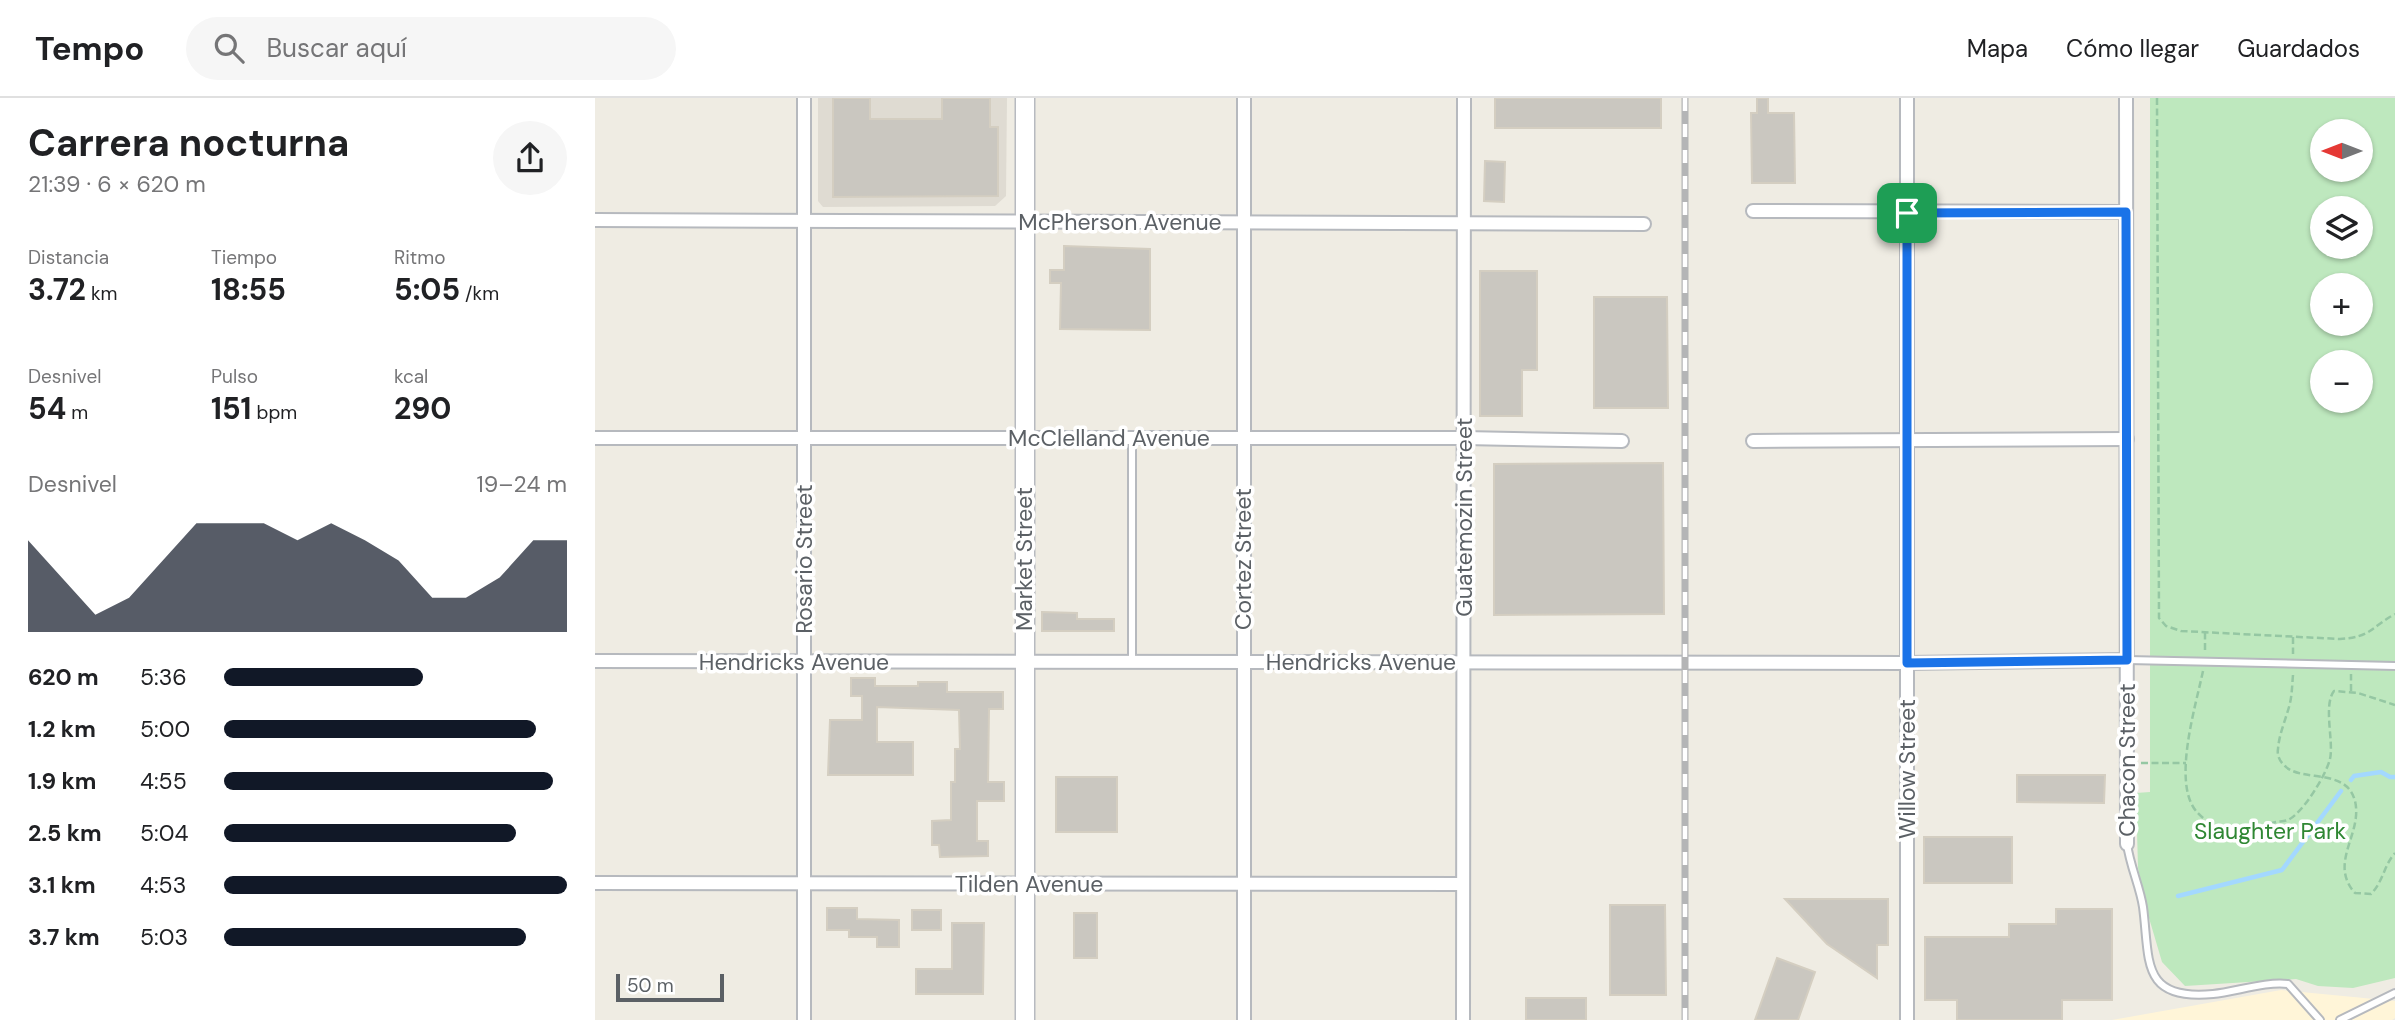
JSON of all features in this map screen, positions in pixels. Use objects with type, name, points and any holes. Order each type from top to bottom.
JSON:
[{"type":"street","name":"Rosario Street","points":[[804,98],[804,1020]]},
{"type":"street","name":"Market Street","points":[[1025,98],[1025,1020]]},
{"type":"street","name":"Cortez Street","points":[[1244,98],[1244,1020]]},
{"type":"street","name":"Guatemozin Street","points":[[1463,1020],[1464,98]]},
{"type":"street","name":"Willow Street","points":[[1907,98],[1907,1020]]},
{"type":"street","name":"Chacon Street","points":[[2126,98],[2127,844]]},
{"type":"street","points":[[1753,211],[2126,212]]},
{"type":"street","name":"McPherson Avenue","points":[[595,220],[1644,224]]},
{"type":"street","name":"McClelland Avenue","points":[[595,438],[1464,438],[1622,441]]},
{"type":"street","points":[[1753,441],[2127,439]]},
{"type":"street","name":"Hendricks Avenue","points":[[595,661],[1907,663],[2127,660]]},
{"type":"street","name":"Tilden Avenue","points":[[595,883],[1463,884]]},
{"type":"lane","points":[[1132,438],[1132,662]]},
{"type":"lane","points":[[2127,660],[2395,666]]},
{"type":"lane","name":"Chacon Street","points":[[2127,844],[2130,866],[2143,904],[2148,960],[2162,986],[2174,993],[2203,995],[2284,983],[2293,988],[2320,1020]]},
{"type":"lane","points":[[2340,1020],[2395,993]]},
{"type":"path","points":[[2157,98],[2158,613],[2162,621],[2172,629],[2354,638],[2370,633],[2395,614]]},
{"type":"path","points":[[2204,653],[2205,632]]},
{"type":"path","points":[[2293,637],[2290,703],[2277,751],[2280,761],[2288,769],[2345,784],[2356,802],[2355,822],[2344,872],[2348,885],[2355,893],[2371,894],[2376,889],[2387,861],[2395,853]]},
{"type":"path","points":[[2351,666],[2351,691]]},
{"type":"path","points":[[2203,671],[2186,763],[2185,783],[2188,797],[2193,808],[2214,827],[2246,839],[2258,836],[2268,825],[2286,821],[2301,810],[2311,797],[2330,759],[2330,695],[2334,691],[2351,691],[2395,705]]},
{"type":"path","points":[[2138,763],[2186,763]]},
{"type":"shaded area","points":[[818,98],[1007,98],[1006,196],[995,206],[823,207],[818,201]]},
{"type":"shaded area","points":[[2281,990],[2395,1001],[2395,1018],[2112,1020]]},
{"type":"green space","name":"Slaughter Park","points":[[2150,98],[2395,98],[2395,978],[2353,988],[2318,986],[2296,979],[2185,986],[2162,962],[2149,918],[2138,868],[2136,793],[2150,792]]},
{"type":"building","points":[[833,98],[870,98],[870,119],[942,119],[942,98],[990,98],[990,127],[998,127],[998,196],[833,197]]},
{"type":"building","points":[[1495,98],[1661,98],[1661,128],[1495,128]]},
{"type":"building","points":[[1757,98],[1768,98],[1768,113],[1794,113],[1795,183],[1752,183],[1751,113],[1757,113]]},
{"type":"building","points":[[1485,161],[1505,162],[1504,202],[1484,201]]},
{"type":"building","points":[[1064,246],[1150,249],[1150,330],[1060,329],[1061,283],[1050,283],[1050,270],[1064,270]]},
{"type":"building","points":[[1480,271],[1537,271],[1537,370],[1522,370],[1522,416],[1480,416]]},
{"type":"building","points":[[1594,297],[1667,297],[1668,408],[1594,408]]},
{"type":"building","points":[[1663,463],[1664,614],[1494,615],[1494,464]]},
{"type":"building","points":[[1042,612],[1077,613],[1077,619],[1114,619],[1114,631],[1042,631]]},
{"type":"building","points":[[851,678],[875,678],[875,686],[918,686],[918,682],[947,682],[947,692],[1003,692],[1003,709],[989,709],[988,782],[1004,782],[1004,801],[977,801],[977,841],[988,841],[988,856],[940,857],[939,845],[932,845],[932,821],[951,820],[951,782],[955,782],[955,749],[960,749],[959,710],[877,707],[877,742],[913,742],[913,775],[828,775],[830,720],[862,720],[862,696],[851,696]]},
{"type":"building","points":[[2017,775],[2105,775],[2104,803],[2017,802]]},
{"type":"building","points":[[1056,777],[1117,777],[1117,832],[1056,832]]},
{"type":"building","points":[[1924,837],[2012,837],[2012,883],[1924,883]]},
{"type":"building","points":[[1785,899],[1888,899],[1888,945],[1877,945],[1877,978],[1827,944]]},
{"type":"building","points":[[1610,905],[1665,905],[1666,995],[1610,995]]},
{"type":"building","points":[[827,908],[857,908],[857,919],[899,920],[899,947],[877,947],[877,937],[849,937],[849,930],[827,930]]},
{"type":"building","points":[[2056,909],[2112,909],[2112,1000],[2062,1000],[2062,1020],[1957,1020],[1957,1000],[1925,1000],[1925,937],[2009,937],[2009,924],[2056,924]]},
{"type":"building","points":[[912,910],[941,910],[941,930],[912,930]]},
{"type":"building","points":[[1074,913],[1097,913],[1097,958],[1074,958]]},
{"type":"building","points":[[952,923],[984,923],[983,994],[916,994],[916,969],[952,969]]},
{"type":"building","points":[[1777,958],[1815,972],[1798,1020],[1755,1020]]},
{"type":"building","points":[[1526,998],[1586,998],[1586,1020],[1526,1020]]},
{"type":"waterway","points":[[2351,780],[2354,776],[2381,772],[2395,777]]},
{"type":"waterway","points":[[2178,896],[2282,870],[2341,791]]},
{"type":"railway","points":[[1685,98],[1685,1020]]},
{"type":"route","points":[[2126,212],[2127,660],[1907,663],[1907,213],[2126,212]]}]
